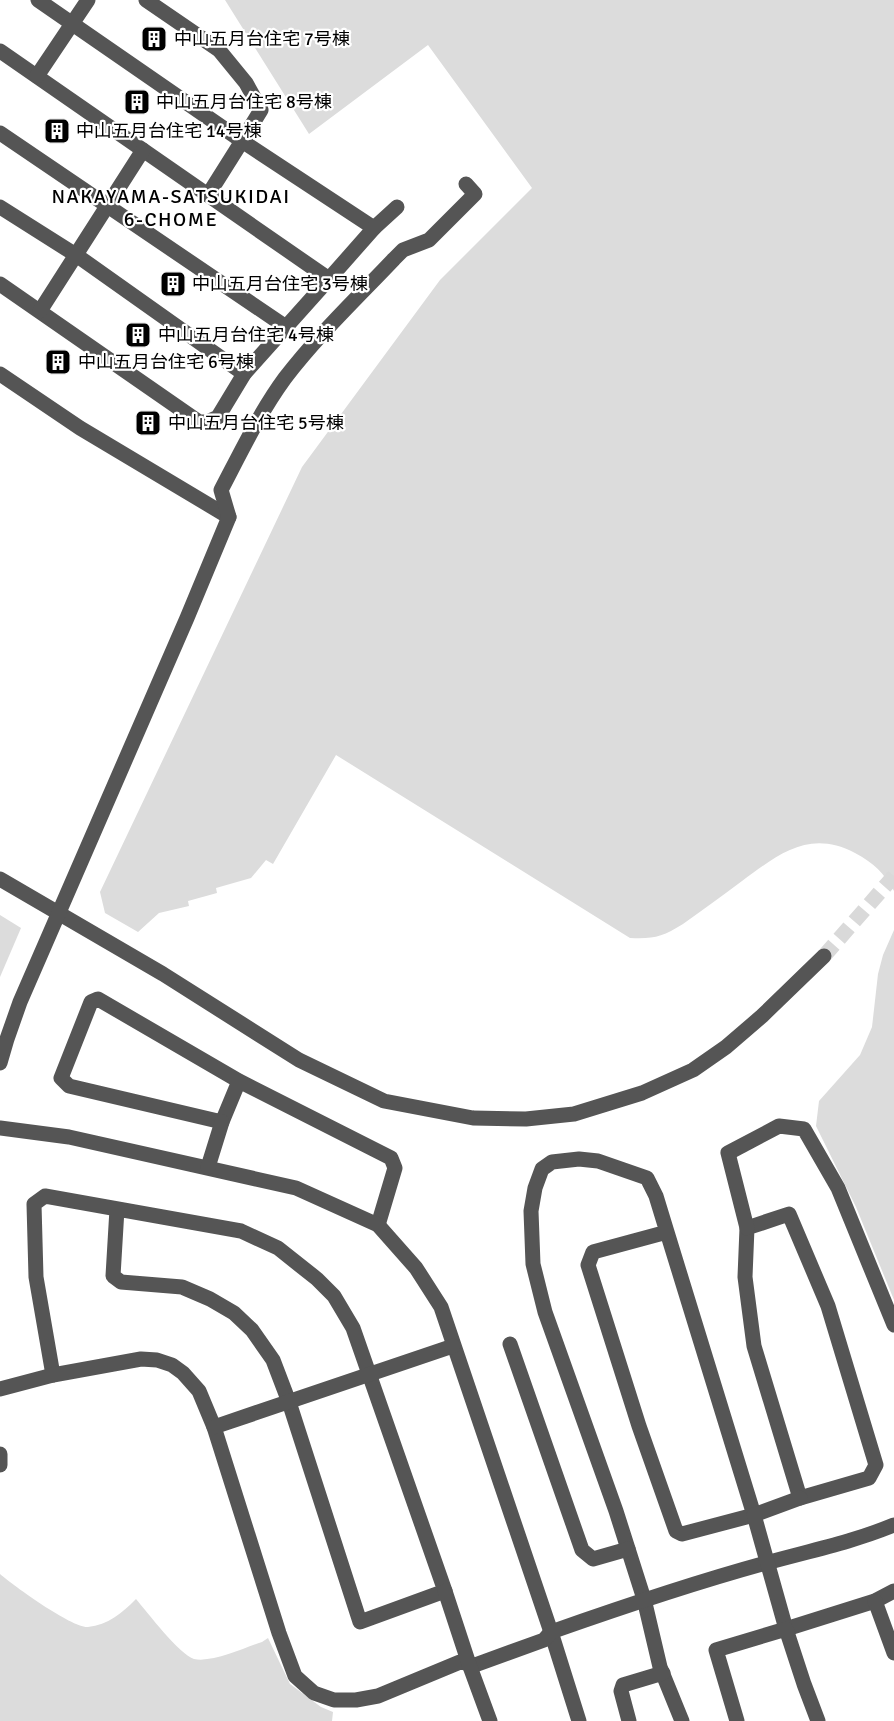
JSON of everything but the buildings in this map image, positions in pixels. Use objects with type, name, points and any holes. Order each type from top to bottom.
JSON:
[{"type":"street","points":[[38,0],[242,141],[374,228]]},
{"type":"street","points":[[37,76],[88,0]]},
{"type":"street","points":[[146,0],[219,50],[246,83],[261,110],[208,195]]},
{"type":"street","points":[[0,51],[329,279]]},
{"type":"street","points":[[0,133],[286,327]]},
{"type":"street","points":[[40,311],[143,150]]},
{"type":"street","points":[[0,1063],[20,1002],[229,518],[221,490],[264,411],[284,380],[313,344],[403,250],[429,240],[475,194],[466,184]]},
{"type":"street","points":[[0,207],[76,255],[244,374]]},
{"type":"street","points":[[0,284],[199,422],[207,422],[218,417],[244,374],[374,228],[397,207]]},
{"type":"street","points":[[0,374],[81,428],[229,518]]},
{"type":"street","points":[[0,879],[163,974],[299,1060],[384,1101],[473,1118],[526,1119],[574,1113],[642,1093],[693,1070],[726,1047],[762,1016],[824,956]]},
{"type":"street","points":[[222,1122],[69,1086],[61,1078],[92,1002],[98,999],[239,1081],[391,1158],[395,1168],[378,1225]]},
{"type":"street","points":[[208,1167],[222,1122],[239,1081]]},
{"type":"street","points":[[800,1498],[754,1346],[745,1277],[747,1228],[728,1153],[779,1126],[804,1129],[838,1188],[894,1325]]},
{"type":"street","points":[[0,1128],[69,1137],[296,1188],[378,1225],[416,1268],[441,1307],[579,1721]]},
{"type":"street","points":[[682,1721],[663,1673],[644,1599],[616,1511],[545,1312],[533,1264],[531,1211],[535,1188],[542,1169],[552,1162],[579,1159],[598,1161],[647,1178],[656,1196],[754,1515],[786,1629],[818,1721]]},
{"type":"street","points":[[53,1375],[36,1277],[34,1204],[45,1196],[241,1231],[278,1248],[317,1279],[334,1296],[353,1328],[490,1721]]},
{"type":"street","points":[[117,1209],[113,1276],[121,1282],[182,1287],[210,1299],[234,1313],[252,1330],[273,1360],[289,1402],[360,1622],[445,1591]]},
{"type":"street","points":[[667,1232],[593,1252],[588,1265],[639,1426],[676,1531],[682,1534],[754,1515],[800,1498],[868,1478],[876,1465],[828,1306],[789,1214],[747,1228]]},
{"type":"street","points":[[510,1344],[582,1550],[592,1558],[628,1549]]},
{"type":"street","points":[[214,1427],[453,1346]]},
{"type":"street","points":[[0,1389],[53,1375],[141,1359],[157,1360],[172,1365],[183,1373],[199,1391],[214,1427],[279,1633],[295,1676],[314,1693],[334,1700],[356,1700],[378,1696],[460,1662],[475,1665],[544,1640],[551,1632],[644,1599],[871,1535],[894,1525]]},
{"type":"street","points":[[0,1454],[0,1465]]},
{"type":"street","points":[[737,1721],[716,1650],[875,1601],[894,1592]]},
{"type":"street","points":[[875,1601],[894,1653]]},
{"type":"street","points":[[629,1721],[621,1691],[623,1685],[663,1673]]},
{"type":"shaded area","points":[[225,0],[894,0],[894,891],[878,869],[855,853],[823,843],[809,844],[795,848],[769,862],[669,932],[652,937],[630,938],[336,755],[273,864],[266,860],[251,878],[216,888],[217,893],[188,901],[189,906],[159,913],[138,932],[105,913],[100,892],[302,467],[440,280],[532,188],[428,45],[309,134]]},
{"type":"shaded area","points":[[0,915],[21,928],[0,977]]},
{"type":"shaded area","points":[[894,930],[894,1300],[856,1207],[816,1126],[819,1101],[860,1055],[872,1027],[878,974]]},
{"type":"shaded area","points":[[0,1574],[57,1614],[80,1626],[102,1624],[114,1618],[136,1599],[172,1642],[194,1659],[219,1657],[268,1638],[290,1684],[321,1707],[333,1712],[332,1721],[0,1721]]},
{"type":"tunnel","points":[[824,956],[894,876]]},
{"type":"place","name":"中山五月台住宅 7号棟","points":[[154,39]]},
{"type":"place","name":"中山五月台住宅 8号棟","points":[[137,102]]},
{"type":"place","name":"中山五月台住宅 14号棟","points":[[57,131]]},
{"type":"place","name":"中山五月台住宅 3号棟","points":[[173,284]]},
{"type":"place","name":"中山五月台住宅 4号棟","points":[[138,335]]},
{"type":"place","name":"中山五月台住宅 6号棟","points":[[58,362]]},
{"type":"place","name":"中山五月台住宅 5号棟","points":[[148,423]]},
{"type":"district","name":"NAKAYAMA-SATSUKIDAI 6-CHOME","points":[[171,208]]}]
